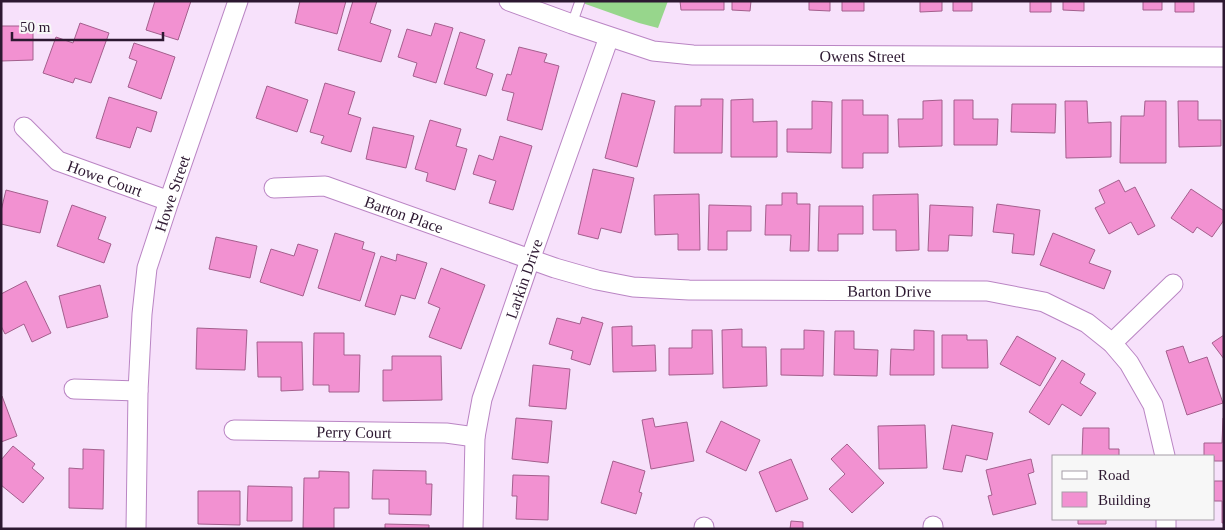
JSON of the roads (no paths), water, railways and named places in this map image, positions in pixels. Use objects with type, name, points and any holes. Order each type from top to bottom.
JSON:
[{"type":"street","name":"Howe Street","points":[[136,529],[138,391],[142,314],[147,268],[238,1]]},
{"type":"street","name":"Owens Street","points":[[509,1],[653,51],[693,55],[1224,57]]},
{"type":"street","name":"Larkin Drive","points":[[473,529],[475,437],[482,399],[609,37]]},
{"type":"street","name":"Howe Court","points":[[24,127],[58,161],[169,201]]},
{"type":"street","name":"Barton Place","points":[[274,188],[325,186],[530,260]]},
{"type":"street","name":"Barton Drive","points":[[530,260],[589,278],[633,286],[698,290],[987,291],[1044,302],[1087,323],[1112,343],[1129,363],[1154,405],[1165,455]]},
{"type":"street","points":[[1112,343],[1173,284]]},
{"type":"street","points":[[74,389],[138,391]]},
{"type":"street","name":"Perry Court","points":[[234,430],[446,433],[475,437]]},
{"type":"lane","points":[[572,24],[580,1]]}]
